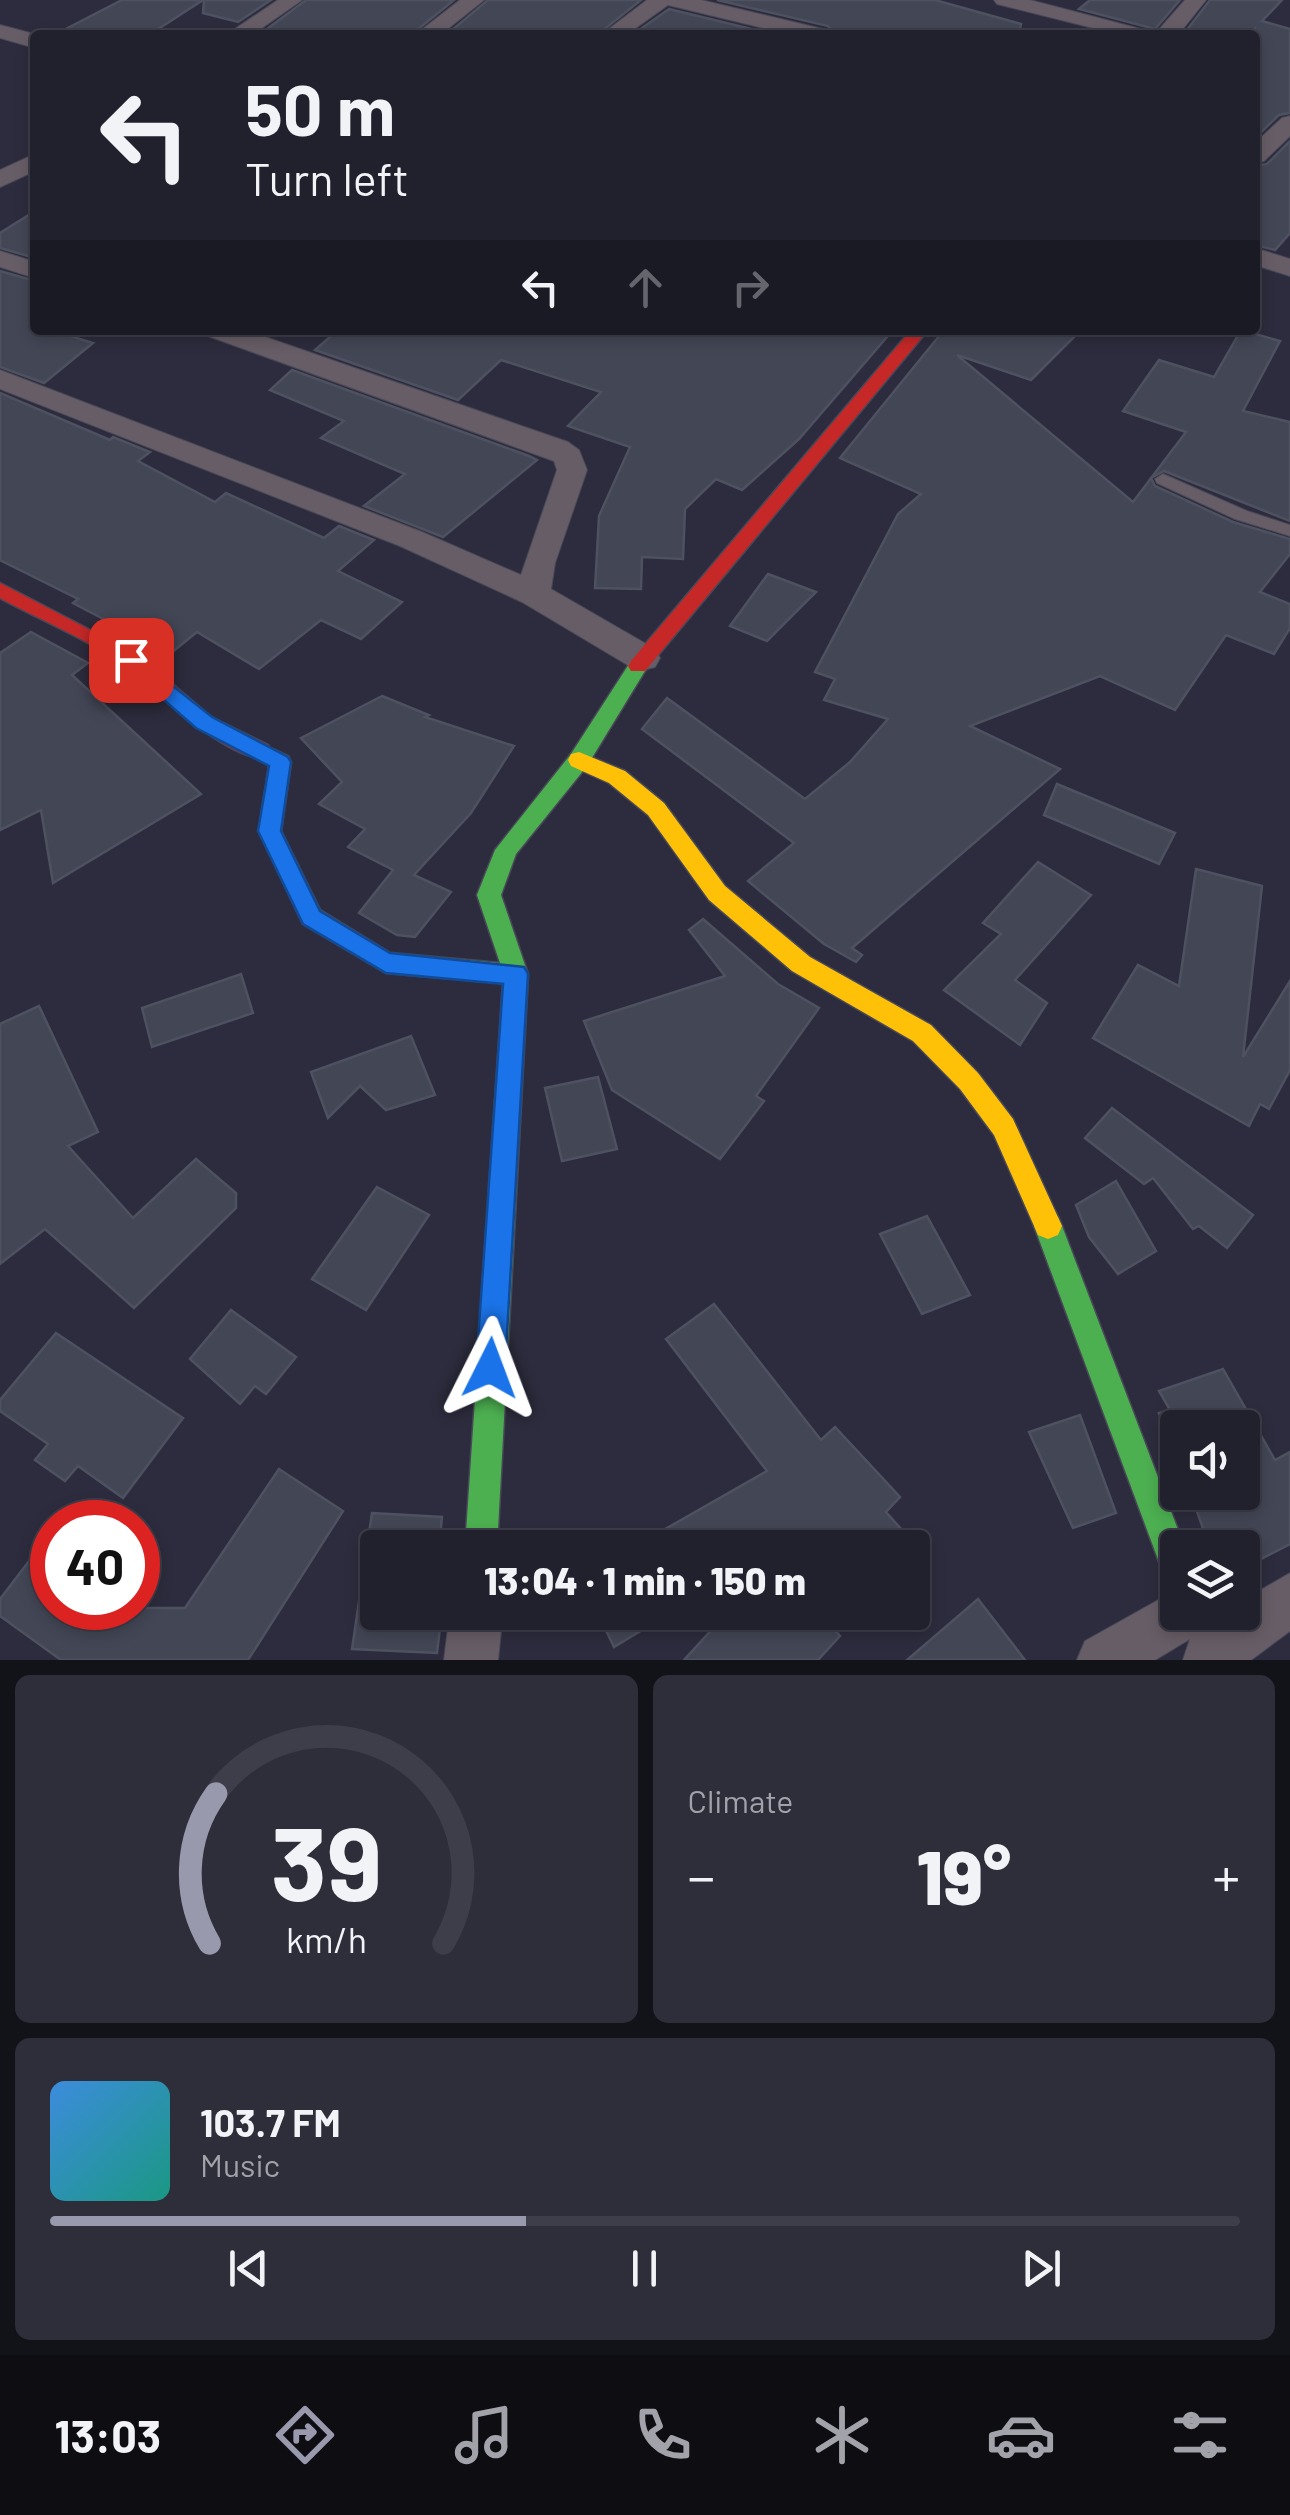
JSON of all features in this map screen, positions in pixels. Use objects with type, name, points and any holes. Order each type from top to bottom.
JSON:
[{"type":"street","points":[[245,30],[292,0]]},
{"type":"street","points":[[433,30],[474,0]]},
{"type":"street","points":[[619,30],[661,0]]},
{"type":"street","points":[[675,0],[798,30]]},
{"type":"street","points":[[1004,0],[1127,30]]},
{"type":"street","points":[[1170,30],[1196,0]]},
{"type":"street","points":[[0,31],[30,39]]},
{"type":"street","points":[[1260,151],[1290,123]]},
{"type":"street","points":[[0,180],[30,164]]},
{"type":"street","points":[[1260,258],[1290,268]]},
{"type":"street","points":[[0,259],[30,268]]},
{"type":"street","points":[[232,335],[540,443],[568,458],[572,470],[539,563],[534,594]]},
{"type":"street","points":[[482,1530],[516,974],[489,895],[506,850],[579,760],[643,658],[916,335]]},
{"type":"street","points":[[0,379],[411,539],[534,594],[643,658]]},
{"type":"street","points":[[0,590],[131,660],[204,722],[280,762],[270,831],[311,918],[386,963],[516,974]]},
{"type":"street","points":[[579,760],[617,777],[656,808],[717,893],[801,964],[922,1033],[968,1081],[1004,1127],[1030,1182],[1163,1530]]},
{"type":"street","points":[[1104,1660],[1201,1636],[1290,1599]]},
{"type":"street","points":[[472,1660],[475,1630]]},
{"type":"lane","points":[[1163,479],[1240,514],[1290,531]]},
{"type":"building","points":[[122,0],[203,0],[157,30],[64,30]]},
{"type":"building","points":[[204,0],[271,0],[238,22],[203,13]]},
{"type":"building","points":[[306,0],[454,0],[417,30],[267,29]]},
{"type":"building","points":[[488,0],[641,0],[603,30],[452,30]]},
{"type":"building","points":[[717,0],[935,0],[1021,24],[1020,30],[831,30],[828,26]]},
{"type":"building","points":[[1090,0],[1180,0],[1155,29],[1079,9]]},
{"type":"building","points":[[1210,0],[1282,0],[1262,21],[1290,29],[1290,113],[1279,115],[1260,133],[1260,30],[1187,30]]},
{"type":"building","points":[[669,9],[755,30],[639,30]]},
{"type":"building","points":[[1290,141],[1290,233],[1275,250],[1260,246],[1260,165],[1267,164]]},
{"type":"building","points":[[30,214],[30,257],[0,248],[0,233]]},
{"type":"building","points":[[0,271],[30,280],[30,335],[67,335],[93,343],[44,383],[0,367]]},
{"type":"building","points":[[332,335],[889,335],[799,439],[742,490],[716,479],[685,509],[683,559],[642,557],[641,589],[595,588],[599,516],[630,447],[568,426],[601,392],[501,360],[458,400],[315,350]]},
{"type":"building","points":[[940,335],[1076,335],[1031,380],[957,355],[1133,502],[1151,478],[1155,486],[1233,522],[1290,539],[1290,554],[1260,592],[1290,604],[1290,628],[1274,654],[1226,635],[1175,710],[1100,676],[970,726],[1060,769],[852,948],[862,955],[856,962],[824,944],[748,881],[794,843],[642,729],[667,698],[805,799],[850,762],[888,719],[824,700],[835,679],[815,672],[898,514],[921,494],[840,458]]},
{"type":"building","points":[[1238,335],[1280,341],[1243,411],[1290,422],[1290,521],[1164,471],[1151,478],[1186,432],[1123,411],[1159,360],[1214,377]]},
{"type":"building","points":[[292,370],[537,460],[443,537],[364,506],[405,474],[321,438],[344,421],[270,390]]},
{"type":"building","points":[[0,393],[110,440],[113,437],[150,452],[138,461],[215,502],[226,493],[324,538],[339,526],[374,540],[338,571],[402,602],[361,639],[321,620],[259,669],[197,632],[166,657],[151,644],[73,603],[78,599],[0,560]]},
{"type":"building","points":[[768,574],[816,592],[767,641],[730,626]]},
{"type":"building","points":[[31,632],[88,663],[72,675],[201,794],[53,883],[41,810],[0,830],[0,653]]},
{"type":"building","points":[[382,696],[429,715],[425,717],[514,746],[471,813],[414,875],[451,892],[415,937],[397,935],[359,913],[393,870],[348,847],[365,829],[319,804],[342,782],[301,738]]},
{"type":"building","points":[[1057,784],[1175,833],[1159,864],[1044,815]]},
{"type":"building","points":[[1038,862],[1091,895],[1015,980],[1047,1003],[1020,1045],[944,990],[1001,934],[983,923]]},
{"type":"building","points":[[1196,869],[1262,886],[1243,1057],[1290,981],[1290,1070],[1269,1109],[1260,1104],[1249,1126],[1093,1038],[1138,965],[1179,986]]},
{"type":"building","points":[[703,919],[778,984],[819,1008],[756,1096],[764,1101],[720,1159],[612,1090],[584,1021],[725,976],[689,930]]},
{"type":"building","points":[[241,974],[253,1013],[152,1047],[142,1008]]},
{"type":"building","points":[[39,1006],[98,1132],[68,1146],[133,1218],[196,1159],[236,1193],[236,1208],[134,1308],[45,1229],[0,1264],[0,1024]]},
{"type":"building","points":[[411,1036],[435,1095],[386,1110],[360,1086],[328,1118],[311,1072]]},
{"type":"building","points":[[598,1077],[617,1149],[562,1161],[545,1088]]},
{"type":"building","points":[[1112,1108],[1253,1215],[1227,1248],[1199,1226],[1193,1229],[1153,1178],[1144,1184],[1085,1138]]},
{"type":"building","points":[[1116,1181],[1156,1251],[1118,1274],[1089,1237],[1076,1205]]},
{"type":"building","points":[[377,1187],[429,1215],[366,1310],[312,1279]]},
{"type":"building","points":[[927,1216],[970,1295],[922,1314],[880,1234]]},
{"type":"building","points":[[714,1304],[821,1440],[835,1427],[900,1497],[886,1512],[902,1530],[664,1530],[767,1471],[666,1339]]},
{"type":"building","points":[[231,1310],[296,1357],[266,1394],[255,1386],[240,1404],[190,1359]]},
{"type":"building","points":[[56,1333],[183,1418],[123,1498],[78,1466],[65,1481],[35,1460],[48,1444],[0,1411],[0,1400]]},
{"type":"building","points":[[1223,1369],[1246,1410],[1170,1410],[1159,1391]]},
{"type":"building","points":[[1080,1415],[1116,1513],[1073,1528],[1029,1432]]},
{"type":"building","points":[[1260,1434],[1275,1460],[1290,1452],[1290,1544],[1260,1559],[1260,1530],[1204,1530],[1196,1510],[1260,1510]]},
{"type":"building","points":[[279,1469],[343,1511],[248,1660],[61,1660],[0,1616],[0,1599],[30,1560],[30,1630],[160,1630],[160,1608],[185,1608]]},
{"type":"building","points":[[372,1513],[442,1517],[441,1530],[370,1530]]},
{"type":"building","points":[[360,1595],[360,1630],[440,1630],[437,1653],[352,1649]]},
{"type":"building","points":[[978,1599],[1025,1660],[907,1660]]},
{"type":"building","points":[[606,1630],[642,1630],[614,1647]]},
{"type":"building","points":[[712,1630],[835,1630],[840,1636],[818,1660],[684,1660]]},
{"type":"traffic: fast","points":[[482,1530],[516,974],[489,895],[506,850],[579,760],[638,666]]},
{"type":"traffic: fast","points":[[260,751],[280,762],[270,831],[311,917],[386,963],[516,974]]},
{"type":"traffic: fast","points":[[1048,1226],[1163,1530]]},
{"type":"traffic: slow","points":[[579,760],[617,777],[656,809],[717,893],[801,964],[922,1033],[969,1081],[1004,1127],[1048,1226]]},
{"type":"traffic: jam","points":[[638,666],[916,335]]},
{"type":"traffic: jam","points":[[0,590],[131,660],[204,722],[260,751]]},
{"type":"route","points":[[131,660],[204,722],[280,762],[270,831],[311,918],[386,963],[516,974],[490,1368]]}]
